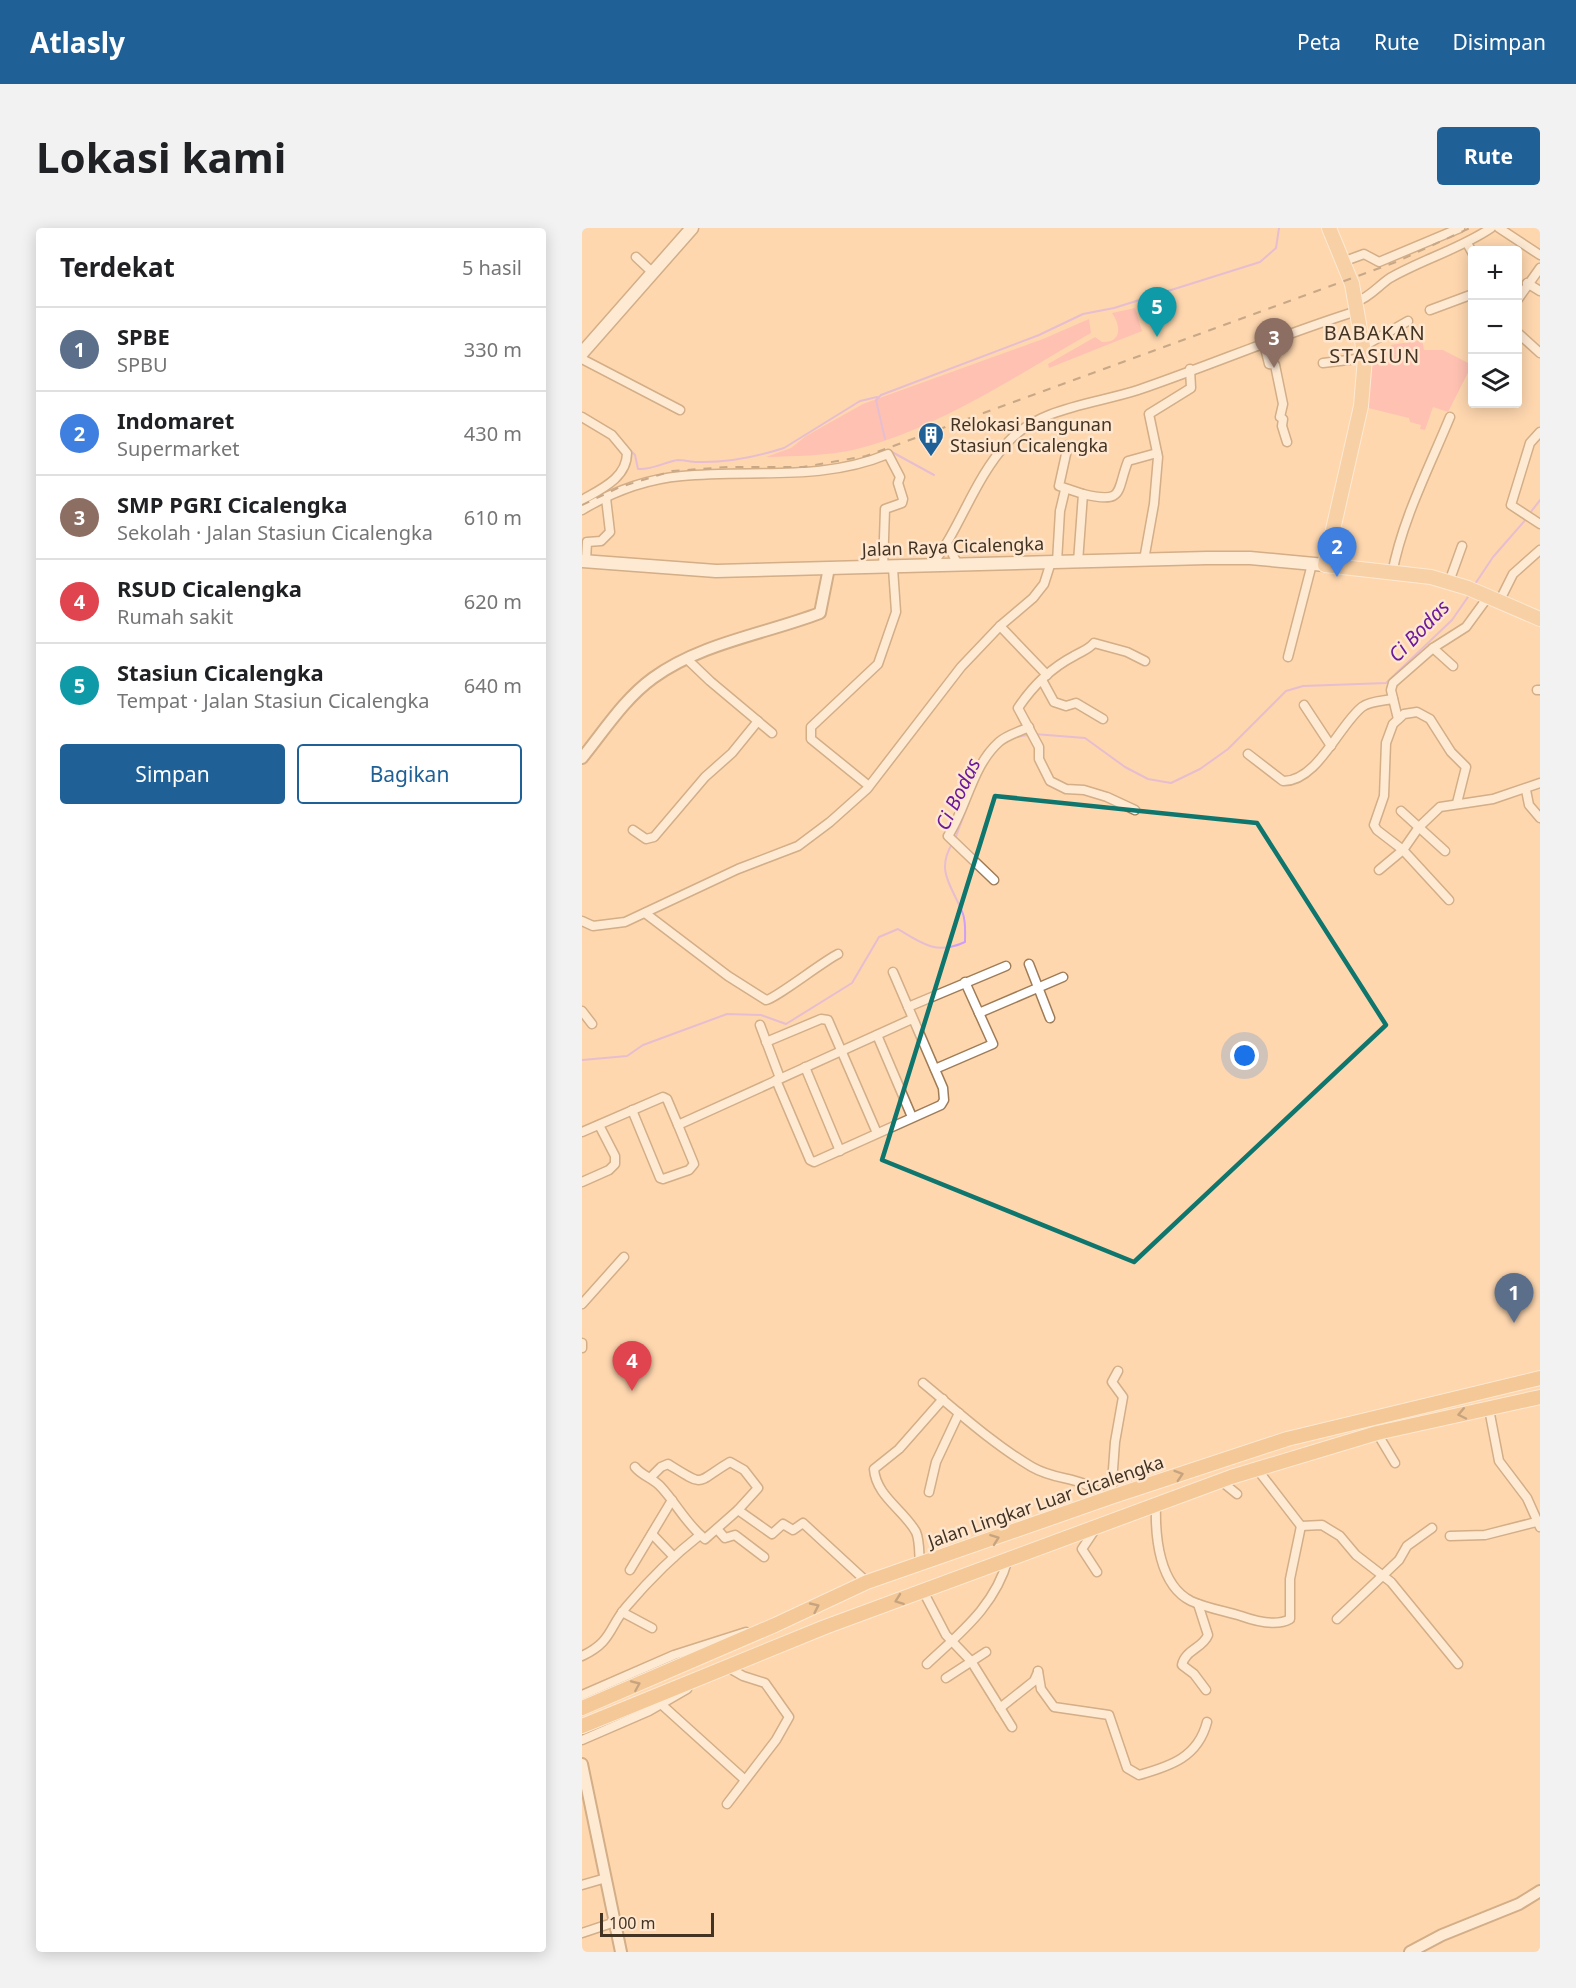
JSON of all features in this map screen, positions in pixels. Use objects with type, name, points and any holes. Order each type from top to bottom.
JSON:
[{"type":"highway","name":"Jalan Lingkar Luar Cicalengka","points":[[582,1707],[775,1625],[867,1582],[1108,1498],[1287,1439],[1540,1378]]},
{"type":"highway","points":[[584,1725],[825,1627],[1221,1481],[1377,1433],[1540,1397]]},
{"type":"main road","points":[[582,353],[692,228]]},
{"type":"main road","points":[[1329,228],[1345,261],[1357,306],[1364,352],[1361,406],[1319,565],[1416,575],[1449,582],[1540,619]]},
{"type":"main road","name":"Jalan Raya Cicalengka","points":[[584,561],[716,571],[1250,558],[1319,565]]},
{"type":"street","points":[[1345,261],[1364,254],[1379,262],[1460,228]]},
{"type":"street","points":[[931,566],[948,545],[957,519],[978,482],[1008,441],[1019,432],[1063,410],[1137,390],[1264,344],[1357,306],[1390,279],[1467,243],[1491,228]]},
{"type":"street","points":[[1499,228],[1540,255]]},
{"type":"street","points":[[636,257],[652,272]]},
{"type":"street","points":[[1522,292],[1540,268]]},
{"type":"street","points":[[1527,283],[1540,291]]},
{"type":"street","points":[[1430,310],[1468,296]]},
{"type":"street","points":[[1323,363],[1364,352],[1408,321]]},
{"type":"street","points":[[1522,337],[1540,353]]},
{"type":"street","points":[[1264,344],[1269,364],[1275,365],[1283,404],[1280,417],[1283,419],[1281,426],[1287,442]]},
{"type":"street","points":[[582,359],[680,410]]},
{"type":"street","points":[[1144,560],[1154,504],[1157,453],[1149,414],[1191,388],[1190,369]]},
{"type":"street","points":[[582,417],[616,441],[627,453],[626,463],[618,476],[582,500]]},
{"type":"street","points":[[1392,574],[1396,553],[1413,504],[1450,417]]},
{"type":"street","points":[[1540,432],[1530,443],[1511,505],[1515,510],[1540,524]]},
{"type":"street","points":[[1068,445],[1059,486],[1065,490],[1101,499],[1117,494],[1121,489],[1128,461],[1157,453]]},
{"type":"street","points":[[582,510],[606,498],[660,479],[682,476],[819,472],[861,464],[888,454],[900,477],[898,483],[903,499],[902,502],[885,509],[888,568],[896,612],[878,664],[811,727],[811,739],[869,786]]},
{"type":"street","points":[[582,921],[592,926],[608,926],[645,913],[738,869],[798,846],[830,822],[869,786],[961,668],[1000,626],[1033,598],[1044,584],[1054,562],[1065,490]]},
{"type":"street","points":[[1078,562],[1083,495]]},
{"type":"street","points":[[584,561],[587,542],[601,541],[610,532],[606,498]]},
{"type":"street","points":[[948,545],[958,565]]},
{"type":"street","points":[[1449,582],[1462,546]]},
{"type":"street","points":[[1398,719],[1391,690],[1393,682],[1433,648],[1473,621],[1490,598],[1540,550]]},
{"type":"street","points":[[1288,657],[1319,565]]},
{"type":"street","points":[[582,758],[606,727],[651,680],[705,651],[820,613],[829,568]]},
{"type":"street","points":[[1000,626],[1044,678],[1054,702],[1066,706],[1076,703],[1103,719]]},
{"type":"street","points":[[1135,810],[1107,797],[1066,789],[1050,781],[1039,759],[1039,747],[1018,708],[1044,678],[1075,655],[1089,650],[1095,643],[1127,652],[1145,662]]},
{"type":"street","points":[[1433,648],[1453,666]]},
{"type":"street","points":[[688,660],[772,733]]},
{"type":"street","points":[[1248,754],[1283,781],[1288,781],[1300,776],[1331,746],[1364,705],[1393,699]]},
{"type":"street","points":[[1304,705],[1331,746]]},
{"type":"street","points":[[1449,900],[1403,850],[1377,830],[1374,825],[1384,796],[1386,743],[1398,719],[1412,712],[1430,719],[1451,752],[1464,764],[1467,773],[1457,803]]},
{"type":"street","points":[[633,830],[646,839],[654,837],[705,777],[732,753],[758,721]]},
{"type":"street","points":[[994,880],[960,845],[948,837],[987,756],[1000,741],[1029,728]]},
{"type":"street","points":[[1379,870],[1403,850],[1419,827],[1440,807],[1457,803],[1473,804],[1526,790],[1540,783]]},
{"type":"street","points":[[1526,790],[1529,805],[1540,818]]},
{"type":"street","points":[[1401,811],[1445,851]]},
{"type":"street","points":[[645,913],[728,976],[766,1000],[775,997],[807,972],[838,954]]},
{"type":"street","points":[[1029,964],[1050,1018]]},
{"type":"street","points":[[908,1007],[1006,966]]},
{"type":"street","points":[[760,1025],[778,1079],[810,1160],[817,1162],[876,1133],[936,1108],[944,1100],[935,1069],[893,972]]},
{"type":"street","points":[[979,1013],[1063,977]]},
{"type":"street","points":[[935,1069],[993,1044],[965,982]]},
{"type":"street","points":[[582,1011],[592,1024]]},
{"type":"street","points":[[766,1042],[825,1018],[830,1023],[843,1051],[876,1133]]},
{"type":"street","points":[[678,1125],[912,1019]]},
{"type":"street","points":[[877,1035],[912,1117]]},
{"type":"street","points":[[805,1067],[840,1151]]},
{"type":"street","points":[[582,1132],[633,1110],[666,1097],[694,1164],[689,1170],[660,1178],[633,1110]]},
{"type":"street","points":[[582,1182],[609,1170],[615,1164],[615,1156],[599,1125]]},
{"type":"street","points":[[582,1304],[624,1257]]},
{"type":"street","points":[[582,1343],[582,1348]]},
{"type":"street","points":[[1108,1498],[1123,1397],[1112,1382],[1118,1371]]},
{"type":"street","points":[[922,1383],[1001,1447],[1049,1475],[1084,1482],[1108,1498]]},
{"type":"street","points":[[920,1565],[916,1533],[875,1480],[874,1469],[899,1449],[943,1399]]},
{"type":"street","points":[[1450,1536],[1485,1535],[1538,1524],[1536,1507],[1499,1461],[1489,1409]]},
{"type":"street","points":[[929,1492],[936,1462],[959,1413]]},
{"type":"street","points":[[1377,1433],[1395,1463]]},
{"type":"street","points":[[635,1467],[639,1472],[651,1478],[705,1539],[738,1510],[758,1488],[735,1464],[730,1462],[702,1481],[695,1480],[668,1464],[661,1467],[651,1478]]},
{"type":"street","points":[[1257,1469],[1301,1526]]},
{"type":"street","points":[[1221,1481],[1237,1494]]},
{"type":"street","points":[[630,1570],[672,1500]]},
{"type":"street","points":[[1156,1505],[1156,1534],[1164,1565],[1179,1591],[1198,1604],[1260,1622],[1289,1620],[1290,1572],[1301,1526]]},
{"type":"street","points":[[738,1510],[772,1534],[783,1524],[793,1530],[803,1523],[867,1582]]},
{"type":"street","points":[[1301,1526],[1322,1525],[1340,1536],[1356,1555],[1383,1574],[1458,1664]]},
{"type":"street","points":[[1097,1527],[1082,1549],[1097,1572]]},
{"type":"street","points":[[1337,1619],[1399,1560],[1407,1546],[1432,1528]]},
{"type":"street","points":[[717,1529],[725,1538],[735,1535],[764,1557]]},
{"type":"street","points":[[652,1534],[674,1557]]},
{"type":"street","points":[[582,1656],[604,1642],[622,1612],[674,1557],[700,1535]]},
{"type":"street","points":[[927,1664],[971,1624],[993,1596],[1003,1578],[1008,1559]]},
{"type":"street","points":[[923,1591],[952,1641],[970,1661],[1012,1727]]},
{"type":"street","points":[[1198,1604],[1208,1635],[1204,1642],[1188,1654],[1182,1665],[1206,1690]]},
{"type":"street","points":[[622,1612],[652,1628]]},
{"type":"street","points":[[582,1695],[674,1655],[727,1636],[775,1625]]},
{"type":"street","points":[[946,1678],[986,1652]]},
{"type":"street","points":[[582,1740],[661,1704],[723,1669],[765,1683],[789,1717],[776,1740],[727,1804]]},
{"type":"street","points":[[1000,1708],[1034,1681],[1038,1671],[1045,1698],[1054,1707],[1109,1715],[1127,1768],[1139,1775],[1168,1766],[1198,1747],[1207,1722]]},
{"type":"street","points":[[661,1704],[744,1779]]},
{"type":"street","points":[[582,1764],[587,1806],[606,1878],[621,1952]]},
{"type":"street","points":[[582,1885],[606,1878]]},
{"type":"street","points":[[1410,1952],[1442,1935],[1519,1904],[1540,1891]]},
{"type":"street","points":[[582,1933],[615,1922]]},
{"type":"highlighted area","points":[[995,796],[1257,823],[1386,1025],[1134,1262],[882,1160]]},
{"type":"shaded area","points":[[1135,308],[1142,331],[1049,368],[1048,364],[1095,337],[1102,342],[1113,340],[1118,333],[1118,328],[1112,313]]},
{"type":"shaded area","points":[[1089,319],[1091,333],[975,400],[915,429],[853,450],[820,455],[766,457],[791,448],[806,436],[863,404],[1043,339]]},
{"type":"shaded area","points":[[1422,340],[1424,350],[1443,350],[1468,363],[1468,373],[1448,412],[1433,407],[1425,430],[1420,429],[1421,425],[1410,422],[1409,418],[1364,407],[1371,363],[1382,363],[1383,350],[1392,349],[1391,345]]},
{"type":"waterway","points":[[885,439],[876,400],[881,395],[1039,335],[1083,314],[1114,308],[1260,262],[1276,248],[1279,228]]},
{"type":"waterway","points":[[630,450],[635,455],[638,469],[678,460],[708,462],[752,457],[784,448],[860,401],[877,397]]},
{"type":"waterway","points":[[892,452],[934,475]]},
{"type":"waterway","name":"Ci Bodas","points":[[1530,513],[1540,500]]},
{"type":"waterway","name":"Ci Bodas","points":[[1475,584],[1493,557],[1527,518]]},
{"type":"waterway","name":"Ci Bodas","points":[[1034,734],[1085,738],[1125,767],[1148,779],[1171,783],[1200,769],[1228,749],[1286,691],[1303,686],[1386,683],[1452,620],[1470,594]]},
{"type":"waterway","name":"Ci Bodas","points":[[1016,737],[1028,735]]},
{"type":"waterway","name":"Ci Bodas","points":[[955,839],[969,802]]},
{"type":"waterway","name":"Ci Bodas","points":[[582,1060],[627,1056],[643,1045],[727,1014],[761,1015],[786,1024],[852,983],[879,937],[898,929],[922,943],[938,948],[965,942],[964,917],[945,871],[947,854],[952,844]]},
{"type":"railway","points":[[582,505],[620,487],[672,471],[728,467],[803,467],[866,456],[1396,262],[1470,228]]},
{"type":"place","name":"Stasiun Cicalengka","points":[[1157,337]]},
{"type":"place","name":"SMP PGRI Cicalengka","points":[[1274,368]]},
{"type":"place","name":"Relokasi Bangunan Stasiun Cicalengka","points":[[931,458]]},
{"type":"place","name":"Indomaret","points":[[1337,577]]},
{"type":"place","name":"SPBE","points":[[1514,1323]]},
{"type":"place","name":"RSUD Cicalengka","points":[[632,1391]]},
{"type":"district","name":"BABAKAN STASIUN","points":[[1375,344]]}]
